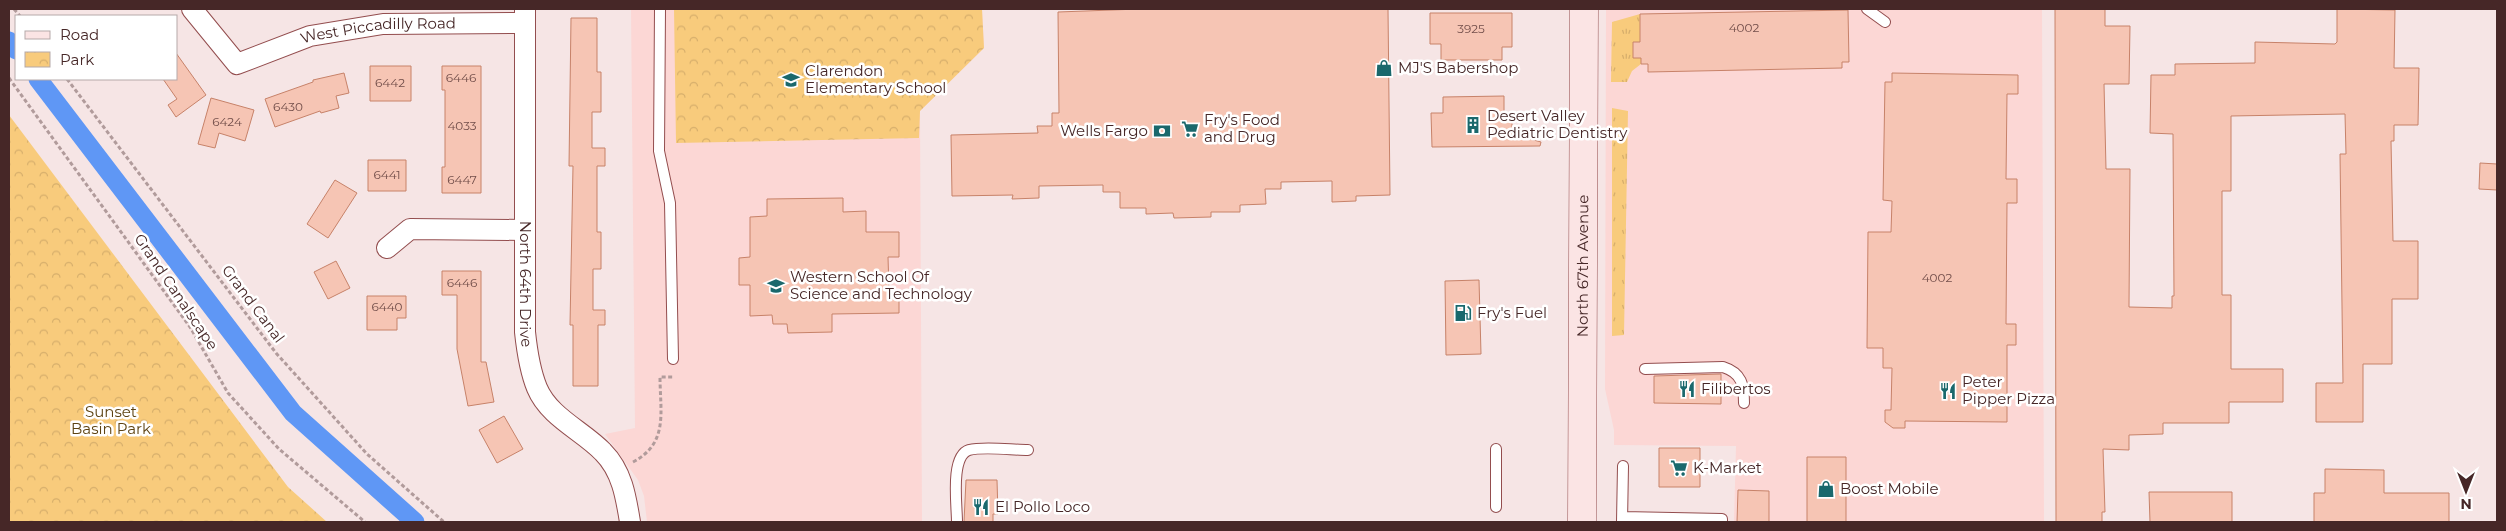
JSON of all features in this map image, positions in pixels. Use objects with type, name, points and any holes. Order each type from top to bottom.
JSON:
[{"type":"main road","name":"North 67th Avenue","points":[[1582,522],[1584,9]]},
{"type":"street","name":"West Piccadilly Road","points":[[192,9],[236,64],[310,36],[383,24],[524,16]]},
{"type":"street","name":"North 64th Drive","points":[[524,16],[525,332],[528,359],[538,390],[570,427],[603,452],[618,473],[626,494],[630,522]]},
{"type":"street","points":[[387,248],[410,229],[524,230]]},
{"type":"lane","points":[[660,9],[659,152],[670,202],[673,359]]},
{"type":"lane","points":[[1867,9],[1885,22]]},
{"type":"lane","points":[[1644,369],[1723,368],[1733,370],[1741,378],[1744,389],[1744,403]]},
{"type":"lane","points":[[1496,449],[1496,507]]},
{"type":"lane","points":[[957,522],[957,466],[961,455],[969,450],[1028,450]]},
{"type":"lane","points":[[1622,466],[1622,520],[1722,519],[1722,522]]},
{"type":"path","name":"Grand Canalscape","points":[[9,78],[190,328],[228,393],[279,449],[365,522]]},
{"type":"path","name":"Grand Canal","points":[[68,80],[276,353],[367,454],[444,522]]},
{"type":"path","points":[[618,473],[645,455],[656,441],[660,426],[660,377],[673,377]]},
{"type":"shaded area","name":"Western School Of Science and Technology","points":[[631,9],[982,9],[984,48],[920,111],[922,522],[647,522],[644,496],[638,480],[605,434],[635,428]]},
{"type":"shaded area","points":[[1606,9],[2042,9],[2044,522],[1734,522],[1736,446],[1614,445],[1614,430],[1605,389]]},
{"type":"green space","name":"Clarendon Elementary School","points":[[674,9],[982,9],[984,48],[920,111],[919,138],[676,143]]},
{"type":"green space","points":[[1640,14],[1640,42],[1633,42],[1633,58],[1641,58],[1641,64],[1632,71],[1627,82],[1611,82],[1612,22]]},
{"type":"green space","points":[[1612,108],[1628,111],[1624,335],[1612,336]]},
{"type":"green space","name":"Sunset Basin Park","points":[[9,115],[288,487],[327,522],[9,522]]},
{"type":"building","points":[[1139,9],[1388,9],[1390,195],[1356,196],[1356,201],[1332,202],[1332,181],[1281,182],[1281,189],[1265,189],[1266,204],[1240,205],[1240,212],[1211,212],[1211,217],[1174,218],[1173,213],[1146,214],[1146,208],[1120,208],[1120,192],[1103,192],[1103,185],[1039,186],[1039,198],[1012,199],[1013,195],[952,196],[951,135],[1038,133],[1037,126],[1052,126],[1052,113],[1059,113],[1058,12]]},
{"type":"building","points":[[2055,9],[2105,9],[2105,26],[2130,26],[2129,84],[2104,84],[2106,169],[2130,169],[2129,307],[2172,308],[2172,296],[2174,296],[2173,134],[2150,133],[2151,75],[2175,75],[2175,64],[2255,63],[2255,42],[2335,44],[2337,42],[2337,9],[2395,10],[2394,68],[2419,68],[2418,125],[2394,125],[2394,141],[2391,141],[2393,241],[2418,241],[2418,299],[2392,299],[2392,364],[2363,364],[2363,422],[2316,422],[2316,383],[2343,383],[2340,154],[2346,154],[2345,114],[2231,116],[2231,191],[2222,191],[2222,295],[2231,295],[2231,369],[2283,369],[2283,402],[2229,402],[2229,423],[2163,423],[2163,434],[2129,435],[2129,450],[2103,449],[2105,512],[2102,512],[2102,522],[2056,522]]},
{"type":"building","points":[[1848,10],[1849,62],[1842,62],[1842,68],[1648,72],[1648,64],[1641,64],[1641,58],[1633,58],[1633,42],[1640,42],[1640,14]]},
{"type":"building","points":[[1430,13],[1512,13],[1512,47],[1502,47],[1502,60],[1441,60],[1441,44],[1430,44]]},
{"type":"building","points":[[571,18],[597,18],[597,72],[601,72],[601,112],[592,112],[592,148],[605,148],[605,166],[597,166],[597,232],[601,232],[601,269],[593,269],[593,310],[605,310],[605,325],[598,325],[598,386],[573,386],[573,325],[570,325],[573,166],[569,166]]},
{"type":"building","points":[[178,56],[206,95],[176,117],[168,105],[177,99],[164,80],[178,80]]},
{"type":"building","points":[[370,66],[411,66],[411,101],[370,101]]},
{"type":"building","points":[[442,66],[481,66],[481,193],[442,193],[442,167],[445,167],[445,90],[442,90]]},
{"type":"building","points":[[344,73],[349,93],[336,96],[339,108],[321,113],[320,111],[275,127],[265,99],[313,82],[313,80]]},
{"type":"building","points":[[1892,73],[2018,75],[2018,94],[2007,94],[2006,179],[2017,179],[2017,203],[2007,203],[2006,324],[2016,324],[2016,345],[2007,345],[2007,422],[1905,421],[1905,428],[1893,428],[1885,422],[1885,410],[1891,410],[1892,368],[1883,368],[1883,348],[1867,348],[1868,232],[1891,232],[1892,201],[1883,200],[1885,82],[1892,82]]},
{"type":"building","name":"Desert Valley Pediatric Dentistry","points":[[1504,96],[1504,114],[1512,114],[1512,134],[1541,142],[1540,146],[1432,147],[1431,113],[1443,113],[1443,97]]},
{"type":"building","points":[[211,98],[254,110],[245,141],[219,133],[215,148],[198,144]]},
{"type":"building","points":[[368,160],[406,160],[406,191],[368,191]]},
{"type":"building","points":[[2480,163],[2497,164],[2497,190],[2479,189]]},
{"type":"building","points":[[335,180],[357,193],[328,238],[307,224]]},
{"type":"building","points":[[843,198],[843,212],[866,211],[866,232],[899,232],[899,257],[888,257],[889,290],[899,290],[899,313],[832,314],[832,332],[788,333],[787,324],[773,324],[772,315],[750,316],[750,285],[739,285],[739,258],[750,257],[750,217],[767,216],[767,199]]},
{"type":"building","points":[[336,261],[350,288],[328,299],[314,272]]},
{"type":"building","points":[[442,271],[481,271],[481,362],[486,362],[494,402],[468,406],[457,349],[457,295],[442,295]]},
{"type":"building","points":[[1479,280],[1481,354],[1446,355],[1445,281]]},
{"type":"building","points":[[367,296],[406,296],[406,318],[397,318],[397,330],[367,330]]},
{"type":"building","name":"Filibertos","points":[[1721,374],[1721,404],[1654,403],[1654,376]]},
{"type":"building","points":[[504,416],[523,449],[497,463],[479,430]]},
{"type":"building","name":"K-Market","points":[[1659,448],[1700,448],[1700,487],[1659,487]]},
{"type":"building","name":"Boost Mobile","points":[[1807,457],[1846,457],[1846,522],[1807,522]]},
{"type":"building","points":[[2325,469],[2384,470],[2384,493],[2449,493],[2449,522],[2314,522],[2314,493],[2325,493]]},
{"type":"building","name":"El Pollo Loco","points":[[966,480],[997,480],[998,514],[993,514],[993,522],[964,522]]},
{"type":"building","points":[[1738,490],[1769,491],[1769,522],[1737,522]]},
{"type":"building","points":[[2149,492],[2232,492],[2232,522],[2150,522]]},
{"type":"waterway","points":[[9,41],[15,49]]},
{"type":"waterway","points":[[39,80],[293,413],[415,522]]},
{"type":"place","name":"MJ'S Babershop","points":[[1384,68]]},
{"type":"place","name":"Clarendon Elementary School","points":[[791,80]]},
{"type":"place","name":"Desert Valley Pediatric Dentistry","points":[[1473,125]]},
{"type":"place","name":"Fry's Food and Drug","points":[[1190,129]]},
{"type":"place","name":"Wells Fargo","points":[[1162,131]]},
{"type":"place","name":"Western School Of Science and Technology","points":[[776,286]]},
{"type":"place","name":"Fry's Fuel","points":[[1463,313]]},
{"type":"place","name":"Filibertos","points":[[1687,389]]},
{"type":"place","name":"Peter Pipper Pizza","points":[[1948,391]]},
{"type":"place","name":"K-Market","points":[[1679,468]]},
{"type":"place","name":"Boost Mobile","points":[[1826,489]]},
{"type":"place","name":"El Pollo Loco","points":[[981,507]]}]
